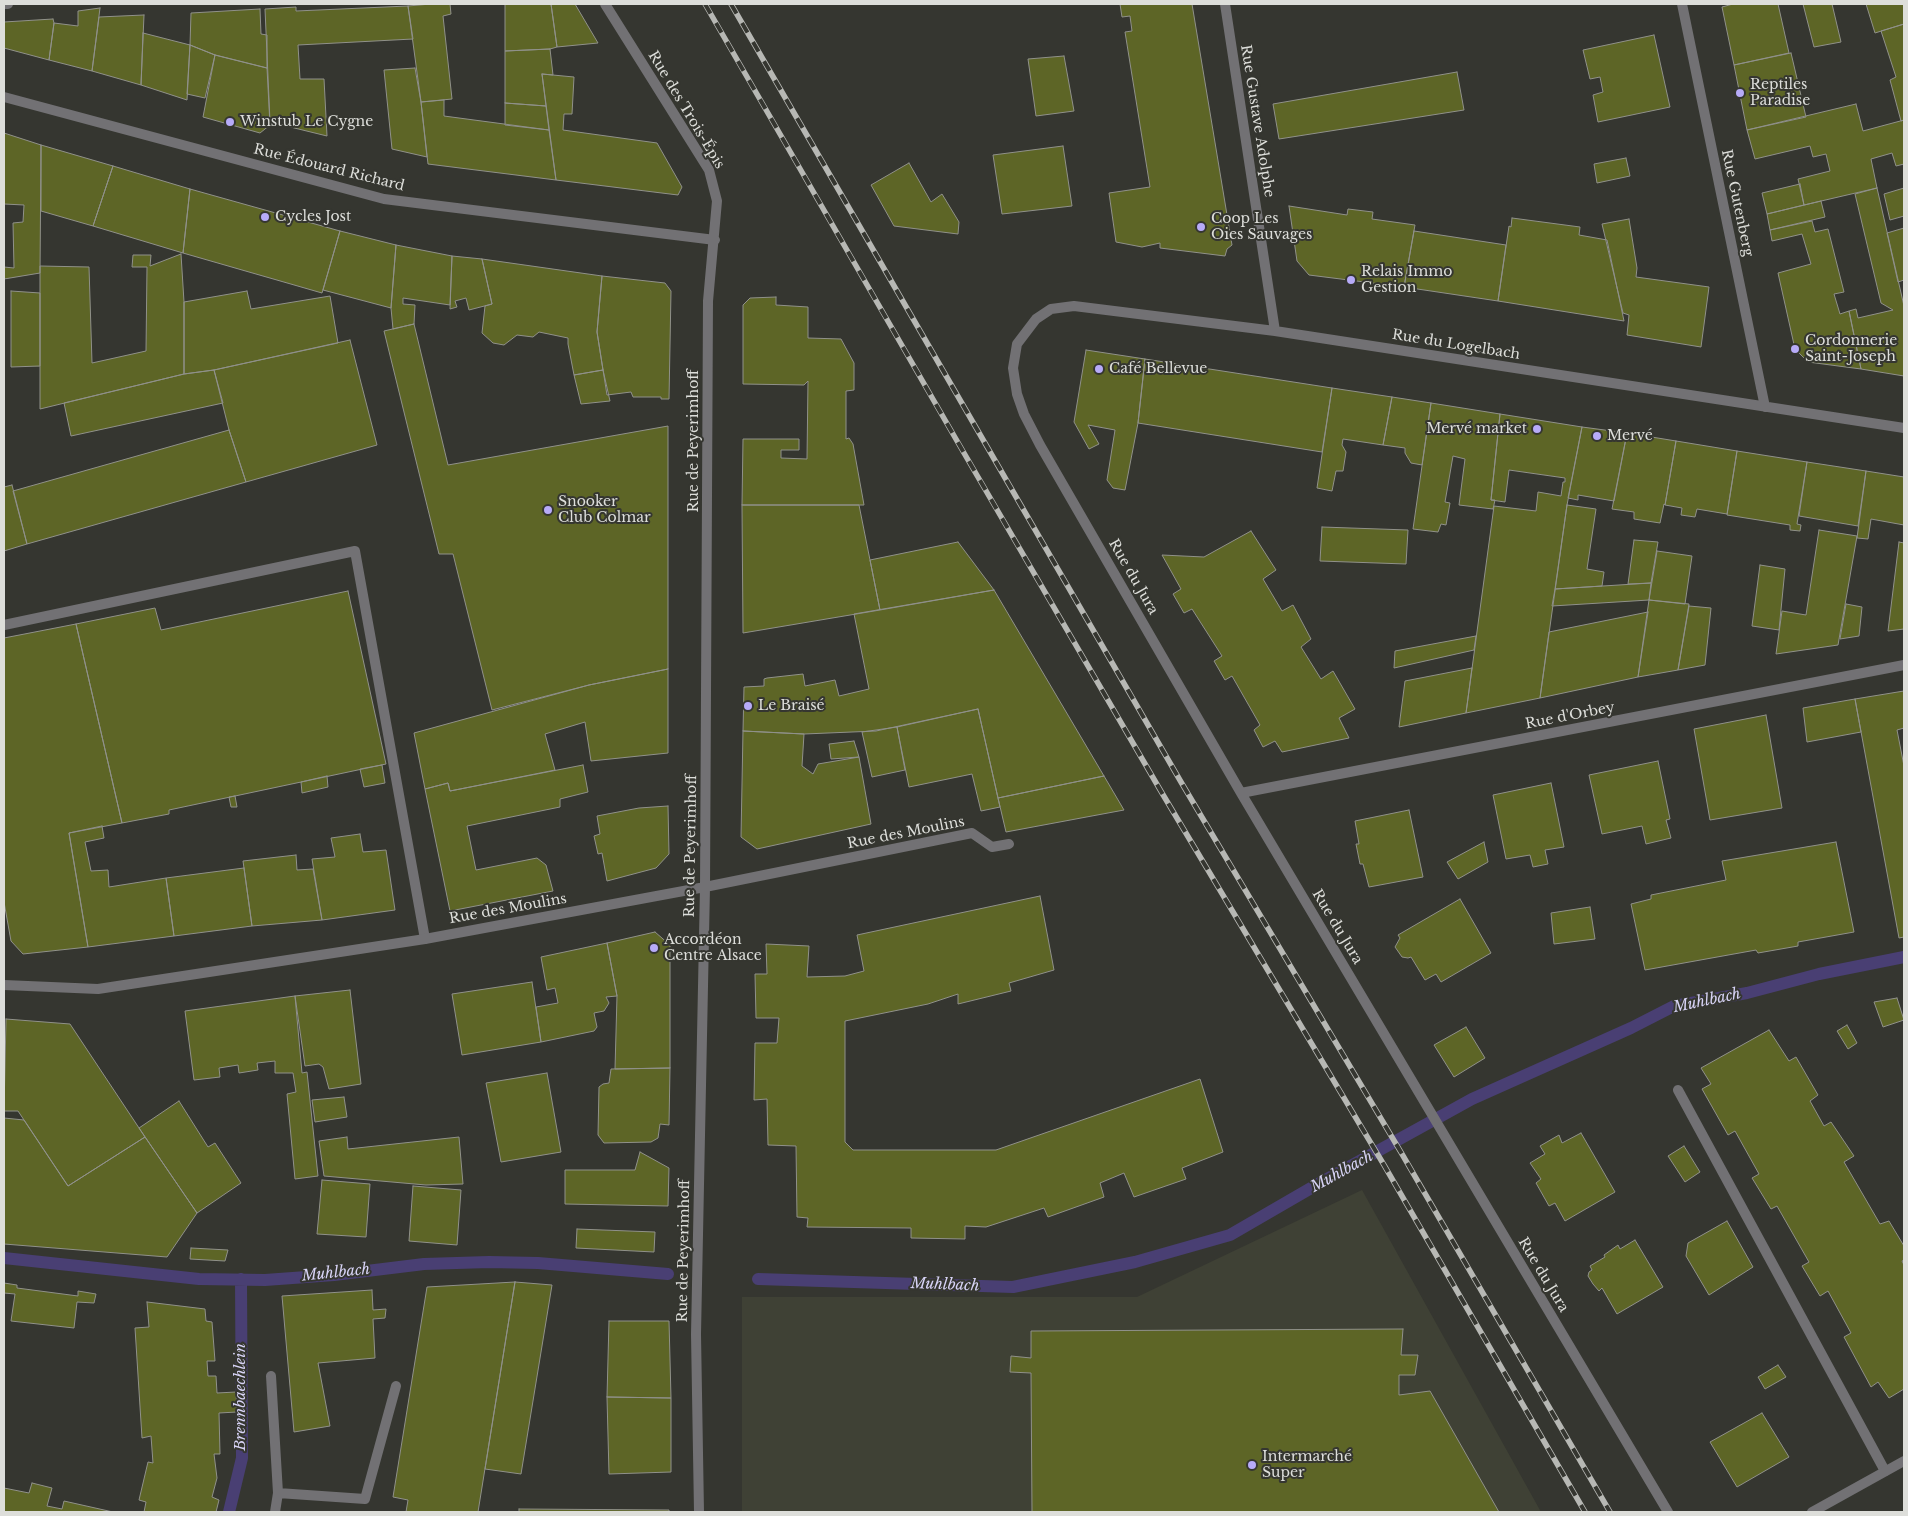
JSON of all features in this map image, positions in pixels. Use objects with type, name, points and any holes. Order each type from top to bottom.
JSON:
[{"type":"street","name":"Rue des Trois-Épis","points":[[605,4],[709,170],[717,201],[715,240]]},
{"type":"street","name":"Rue Gustave Adolphe","points":[[1225,4],[1276,331]]},
{"type":"street","name":"Rue Gutenberg","points":[[1682,4],[1765,407]]},
{"type":"street","name":"Rue Édouard Richard","points":[[4,97],[384,199],[715,240]]},
{"type":"street","name":"Rue de Peyerimhoff","points":[[699,1512],[696,1334],[705,887],[708,301],[715,240]]},
{"type":"street","name":"Rue du Logelbach","points":[[1017,344],[1036,319],[1051,309],[1074,306],[1276,331],[1904,428]]},
{"type":"street","name":"Rue du Jura","points":[[1017,344],[1013,368],[1017,394],[1024,414],[1241,793],[1668,1512]]},
{"type":"street","points":[[4,625],[355,551],[425,938]]},
{"type":"street","name":"Rue d'Orbey","points":[[1241,793],[1904,665]]},
{"type":"street","name":"Rue des Moulins","points":[[4,985],[98,988],[425,938],[705,887],[972,833],[992,847],[1009,844]]},
{"type":"street","points":[[1678,1090],[1886,1471]]},
{"type":"street","points":[[271,1376],[278,1493],[276,1512]]},
{"type":"street","points":[[278,1493],[365,1499],[396,1386]]},
{"type":"street","points":[[1812,1512],[1904,1461]]},
{"type":"shaded area","points":[[1362,1190],[1541,1512],[742,1512],[742,1297],[1137,1297]]},
{"type":"building","points":[[450,4],[451,14],[443,16],[452,99],[421,102],[408,6]]},
{"type":"building","points":[[505,4],[551,4],[557,47],[505,51]]},
{"type":"building","points":[[551,4],[575,4],[598,43],[557,47]]},
{"type":"building","points":[[1120,4],[1192,4],[1232,245],[1227,249],[1225,256],[1160,248],[1160,243],[1142,247],[1116,242],[1109,193],[1150,187],[1125,32],[1132,31],[1130,16],[1122,17]]},
{"type":"building","points":[[1733,4],[1778,4],[1789,53],[1734,65],[1722,7]]},
{"type":"building","points":[[1803,4],[1832,4],[1841,42],[1814,47]]},
{"type":"building","points":[[1866,4],[1904,4],[1904,24],[1875,33]]},
{"type":"building","points":[[408,6],[413,39],[298,45],[300,79],[324,79],[327,136],[270,122],[265,9],[296,7],[296,11]]},
{"type":"building","points":[[100,8],[92,71],[49,60],[54,23],[78,26],[78,11]]},
{"type":"building","points":[[260,9],[261,34],[267,35],[267,68],[215,55],[190,45],[191,13]]},
{"type":"building","points":[[144,15],[141,85],[92,71],[99,17]]},
{"type":"building","points":[[53,19],[49,60],[4,48],[4,22]]},
{"type":"building","points":[[1904,24],[1904,120],[1901,121],[1890,80],[1896,77],[1881,31]]},
{"type":"building","points":[[143,33],[190,45],[187,100],[141,85]]},
{"type":"building","points":[[1654,35],[1670,107],[1598,122],[1593,95],[1603,92],[1600,77],[1590,79],[1583,50]]},
{"type":"building","points":[[190,45],[215,55],[205,98],[187,94]]},
{"type":"building","points":[[550,49],[553,75],[542,74],[546,106],[505,103],[505,51]]},
{"type":"building","points":[[1791,53],[1806,117],[1747,130],[1734,65]]},
{"type":"building","points":[[215,55],[267,68],[270,125],[260,133],[203,117]]},
{"type":"building","points":[[1064,56],[1074,111],[1036,116],[1028,59]]},
{"type":"building","points":[[415,68],[427,157],[392,149],[384,70]]},
{"type":"building","points":[[1457,72],[1464,110],[1279,139],[1273,104]]},
{"type":"building","points":[[542,74],[574,77],[572,114],[564,114],[563,130],[657,143],[682,187],[678,195],[556,180]]},
{"type":"building","points":[[444,100],[444,116],[549,130],[556,180],[428,164],[421,102]]},
{"type":"building","points":[[505,103],[546,106],[549,130],[505,125]]},
{"type":"building","points":[[1856,104],[1863,131],[1904,120],[1904,164],[1896,166],[1892,153],[1871,159],[1877,188],[1804,205],[1798,179],[1830,171],[1826,154],[1813,157],[1810,146],[1755,159],[1747,130]]},
{"type":"building","points":[[4,133],[41,145],[40,273],[4,279],[4,267],[14,268],[13,223],[23,222],[24,205],[4,204]]},
{"type":"building","points":[[41,145],[113,166],[93,226],[41,211]]},
{"type":"building","points":[[1063,146],[1072,206],[1002,214],[993,155]]},
{"type":"building","points":[[1626,158],[1630,176],[1597,183],[1594,164]]},
{"type":"building","points":[[909,163],[931,202],[942,194],[959,222],[958,234],[894,226],[871,185]]},
{"type":"building","points":[[113,166],[190,189],[183,253],[93,226]]},
{"type":"building","points":[[1800,184],[1804,205],[1767,214],[1762,193]]},
{"type":"building","points":[[1877,188],[1904,306],[1904,376],[1861,369],[1849,311],[1856,309],[1858,318],[1893,310],[1881,303],[1855,194]]},
{"type":"building","points":[[1904,188],[1904,216],[1890,220],[1884,194]]},
{"type":"building","points":[[190,189],[340,231],[322,293],[183,253]]},
{"type":"building","points":[[1821,201],[1825,217],[1770,230],[1767,214]]},
{"type":"building","points":[[1289,206],[1347,215],[1348,209],[1373,212],[1372,219],[1415,225],[1404,287],[1309,275],[1297,261]]},
{"type":"building","points":[[1512,218],[1580,227],[1579,235],[1607,240],[1624,321],[1498,301],[1509,226],[1511,227]]},
{"type":"building","points":[[1629,219],[1637,268],[1636,277],[1709,287],[1701,347],[1627,335],[1629,315],[1623,313],[1602,224]]},
{"type":"building","points":[[1812,221],[1815,232],[1828,229],[1844,292],[1834,294],[1840,314],[1849,311],[1861,369],[1808,362],[1795,349],[1778,273],[1811,264],[1802,234],[1772,241],[1770,230]]},
{"type":"building","points":[[1904,228],[1904,280],[1898,282],[1887,233]]},
{"type":"building","points":[[340,231],[396,245],[391,308],[323,290]]},
{"type":"building","points":[[1414,231],[1506,245],[1498,301],[1404,287]]},
{"type":"building","points":[[396,245],[452,256],[450,305],[403,298],[403,304],[415,305],[414,324],[393,329],[391,308]]},
{"type":"building","points":[[181,254],[184,302],[184,374],[40,409],[40,266],[89,267],[92,363],[146,351],[147,267],[132,267],[133,255],[151,255],[150,266]]},
{"type":"building","points":[[452,256],[482,259],[492,304],[469,310],[466,298],[455,301],[457,307],[450,309]]},
{"type":"building","points":[[482,259],[602,276],[597,332],[603,370],[574,375],[568,338],[539,332],[533,337],[517,335],[504,345],[493,343],[482,333],[485,306],[492,304]]},
{"type":"building","points":[[602,276],[665,283],[671,291],[669,399],[661,399],[661,397],[633,397],[631,392],[607,395],[597,332]]},
{"type":"building","points":[[11,291],[40,293],[40,366],[11,367]]},
{"type":"building","points":[[247,291],[251,309],[330,296],[338,343],[214,370],[184,374],[184,302]]},
{"type":"building","points":[[776,297],[776,305],[808,307],[808,338],[841,339],[854,363],[854,390],[846,391],[846,439],[849,438],[853,444],[864,505],[742,505],[743,439],[799,439],[799,450],[781,450],[781,458],[807,459],[808,381],[804,385],[743,384],[743,305],[750,298]]},
{"type":"building","name":"Snooker Club Colmar","points":[[414,324],[448,465],[668,426],[668,669],[589,685],[492,710],[453,554],[439,554],[384,331]]},
{"type":"building","points":[[350,340],[377,445],[246,482],[229,430],[214,370]]},
{"type":"building","points":[[1086,350],[1145,359],[1138,423],[1125,490],[1113,488],[1107,480],[1115,430],[1088,425],[1099,444],[1089,449],[1074,422]]},
{"type":"building","points":[[1145,359],[1332,388],[1322,452],[1138,423]]},
{"type":"building","points":[[214,370],[223,403],[71,436],[64,403],[184,374]]},
{"type":"building","points":[[603,370],[610,401],[581,404],[574,375]]},
{"type":"building","points":[[1332,388],[1392,397],[1383,445],[1343,439],[1342,445],[1346,452],[1343,471],[1336,471],[1332,491],[1317,488]]},
{"type":"building","points":[[1392,397],[1431,403],[1422,465],[1411,463],[1405,453],[1405,448],[1383,445]]},
{"type":"building","points":[[1431,403],[1500,414],[1491,500],[1495,500],[1493,509],[1459,505],[1465,459],[1453,456],[1445,502],[1450,503],[1446,525],[1441,524],[1438,532],[1413,529]]},
{"type":"building","points":[[1500,414],[1582,427],[1567,505],[1540,698],[1466,713],[1494,506],[1536,511],[1538,492],[1561,496],[1563,482],[1565,482],[1565,478],[1509,470],[1505,502],[1491,500]]},
{"type":"building","points":[[1582,427],[1627,433],[1614,501],[1578,495],[1578,500],[1568,498]]},
{"type":"building","points":[[229,430],[246,482],[27,544],[13,491]]},
{"type":"building","points":[[1627,433],[1676,441],[1660,523],[1634,519],[1634,512],[1612,509]]},
{"type":"building","points":[[1676,441],[1737,451],[1727,514],[1697,509],[1695,517],[1681,515],[1682,508],[1665,505]]},
{"type":"building","points":[[1737,451],[1807,462],[1797,524],[1801,525],[1800,531],[1790,530],[1790,525],[1727,515]]},
{"type":"building","points":[[1807,462],[1866,471],[1858,526],[1799,516]]},
{"type":"building","points":[[1866,471],[1904,477],[1904,525],[1871,519],[1868,539],[1857,538]]},
{"type":"building","points":[[12,485],[27,544],[4,551],[4,487]]},
{"type":"building","points":[[742,505],[859,505],[880,610],[743,633]]},
{"type":"building","points":[[1567,505],[1596,509],[1587,569],[1604,572],[1602,586],[1555,589]]},
{"type":"building","points":[[1322,527],[1408,530],[1406,564],[1320,561]]},
{"type":"building","points":[[1819,530],[1857,536],[1838,645],[1776,654],[1782,611],[1806,615]]},
{"type":"building","points":[[1251,531],[1276,570],[1263,579],[1282,611],[1293,605],[1311,639],[1301,647],[1321,679],[1333,671],[1355,709],[1339,718],[1349,738],[1282,752],[1275,741],[1263,747],[1254,730],[1260,725],[1232,676],[1225,680],[1214,661],[1222,656],[1192,609],[1184,613],[1173,594],[1181,589],[1162,555],[1204,557]]},
{"type":"building","points":[[1634,540],[1658,542],[1651,583],[1628,584]]},
{"type":"building","points":[[958,542],[994,590],[880,610],[870,560]]},
{"type":"building","points":[[1899,542],[1904,543],[1904,629],[1888,631]]},
{"type":"building","points":[[1657,551],[1692,556],[1685,604],[1649,600]]},
{"type":"building","points":[[1760,565],[1785,569],[1779,630],[1752,626]]},
{"type":"building","points":[[1651,583],[1649,600],[1552,606],[1555,589]]},
{"type":"building","points":[[994,590],[1104,776],[998,798],[978,709],[876,731],[804,734],[743,731],[744,687],[764,686],[764,679],[767,678],[803,674],[805,686],[835,680],[839,696],[869,689],[854,614]]},
{"type":"building","points":[[348,591],[386,764],[169,810],[169,814],[122,823],[76,624],[155,608],[161,630]]},
{"type":"building","points":[[1649,600],[1689,604],[1678,670],[1638,677]]},
{"type":"building","points":[[1846,604],[1862,607],[1859,636],[1840,639]]},
{"type":"building","points":[[1689,606],[1711,608],[1705,665],[1678,670]]},
{"type":"building","points":[[1648,612],[1638,677],[1540,698],[1549,632]]},
{"type":"building","points":[[76,624],[122,823],[69,833],[88,947],[23,954],[11,941],[4,902],[4,638]]},
{"type":"building","points":[[1476,636],[1474,650],[1394,668],[1395,651]]},
{"type":"building","points":[[1472,668],[1466,713],[1399,727],[1405,681]]},
{"type":"building","points":[[668,669],[668,753],[591,761],[585,722],[545,734],[555,770],[450,791],[448,783],[425,789],[414,733],[589,685]]},
{"type":"building","points":[[1904,691],[1904,728],[1897,730],[1904,766],[1904,937],[1899,938],[1855,699]]},
{"type":"building","points":[[1855,699],[1861,732],[1807,742],[1803,708]]},
{"type":"building","points":[[978,709],[1000,807],[981,811],[972,774],[909,787],[897,727]]},
{"type":"building","points":[[1766,715],[1782,808],[1710,820],[1694,729]]},
{"type":"building","points":[[897,727],[905,770],[872,777],[862,732]]},
{"type":"building","points":[[743,731],[804,734],[802,766],[813,774],[818,764],[859,757],[871,824],[757,849],[741,837]]},
{"type":"building","points":[[854,741],[859,757],[831,759],[829,744]]},
{"type":"building","points":[[1658,761],[1670,819],[1666,820],[1671,838],[1646,844],[1642,826],[1602,834],[1589,775]]},
{"type":"building","points":[[382,765],[385,783],[364,787],[360,769]]},
{"type":"building","points":[[583,765],[588,792],[560,799],[560,807],[467,826],[476,870],[537,858],[546,865],[553,891],[450,911],[425,789],[448,783],[450,791]]},
{"type":"building","points":[[327,776],[328,787],[302,793],[301,782]]},
{"type":"building","points":[[1104,776],[1124,810],[1006,832],[998,798]]},
{"type":"building","points":[[1551,783],[1564,847],[1545,850],[1548,864],[1533,867],[1530,855],[1506,859],[1493,795]]},
{"type":"building","points":[[235,796],[237,807],[231,807],[229,797]]},
{"type":"building","points":[[668,806],[669,854],[656,868],[607,881],[602,853],[598,854],[594,836],[600,834],[597,816],[639,808]]},
{"type":"building","points":[[1409,810],[1423,877],[1369,887],[1363,864],[1360,864],[1356,844],[1359,844],[1355,821]]},
{"type":"building","points":[[102,826],[104,838],[85,842],[91,871],[108,870],[109,887],[166,878],[174,936],[88,947],[69,833]]},
{"type":"building","points":[[360,834],[363,852],[386,850],[395,910],[322,920],[312,859],[335,857],[331,838]]},
{"type":"building","points":[[1484,842],[1488,862],[1458,879],[1447,862]]},
{"type":"building","points":[[1836,842],[1854,932],[1798,942],[1798,946],[1758,953],[1756,950],[1645,970],[1631,904],[1651,899],[1651,895],[1726,880],[1722,861]]},
{"type":"building","points":[[296,855],[297,870],[313,869],[322,920],[252,926],[243,861]]},
{"type":"building","points":[[244,868],[252,926],[174,936],[166,878]]},
{"type":"building","points":[[1040,896],[1054,970],[1009,983],[1011,991],[958,1004],[958,994],[928,1004],[845,1021],[845,1142],[853,1150],[996,1150],[1200,1079],[1223,1152],[1182,1168],[1186,1179],[1134,1197],[1124,1173],[1100,1183],[1104,1197],[1048,1217],[1044,1208],[986,1227],[965,1226],[965,1239],[911,1238],[911,1228],[807,1227],[808,1218],[797,1217],[796,1146],[768,1145],[767,1099],[754,1100],[755,1043],[777,1043],[779,1018],[756,1018],[755,974],[767,974],[766,944],[809,946],[807,977],[845,976],[864,971],[857,935]]},
{"type":"building","points":[[1460,899],[1491,953],[1441,982],[1436,974],[1425,980],[1411,957],[1402,957],[1395,947],[1400,938],[1398,935]]},
{"type":"building","points":[[1590,907],[1595,939],[1554,944],[1551,913]]},
{"type":"building","points":[[655,932],[670,945],[670,1068],[615,1069],[617,996],[607,943]]},
{"type":"building","points":[[607,943],[617,996],[606,997],[609,1003],[604,1011],[594,1013],[597,1027],[594,1031],[541,1042],[536,1007],[558,1003],[555,988],[547,990],[541,957]]},
{"type":"building","points":[[532,982],[541,1042],[462,1055],[452,994]]},
{"type":"building","points":[[350,990],[361,1084],[329,1089],[323,1067],[319,1064],[305,1066],[295,996]]},
{"type":"building","points":[[295,996],[302,1073],[307,1072],[318,1176],[295,1179],[287,1094],[296,1092],[293,1073],[275,1073],[275,1061],[257,1063],[258,1070],[239,1073],[238,1065],[219,1068],[220,1077],[194,1080],[185,1011]]},
{"type":"building","points":[[1897,998],[1904,1020],[1883,1027],[1874,1002]]},
{"type":"building","points":[[6,1019],[70,1024],[145,1137],[68,1186],[18,1111],[4,1111]]},
{"type":"building","points":[[1847,1025],[1857,1043],[1848,1049],[1837,1031]]},
{"type":"building","points":[[1466,1027],[1485,1058],[1454,1077],[1434,1045]]},
{"type":"building","points":[[1769,1030],[1789,1061],[1796,1057],[1818,1095],[1810,1101],[1824,1126],[1831,1122],[1854,1156],[1844,1162],[1880,1224],[1889,1221],[1904,1246],[1904,1260],[1902,1261],[1904,1265],[1904,1389],[1889,1398],[1878,1382],[1871,1387],[1844,1337],[1851,1333],[1828,1291],[1820,1296],[1802,1266],[1809,1262],[1777,1206],[1771,1209],[1752,1178],[1759,1174],[1735,1131],[1728,1135],[1702,1089],[1711,1084],[1701,1068]]},
{"type":"building","points":[[670,1068],[669,1125],[660,1124],[658,1138],[651,1142],[604,1143],[598,1135],[599,1087],[609,1083],[611,1069]]},
{"type":"building","points":[[547,1073],[561,1152],[501,1162],[486,1083]]},
{"type":"building","points":[[344,1097],[347,1117],[315,1122],[312,1100]]},
{"type":"building","points":[[179,1101],[208,1147],[215,1143],[241,1183],[197,1213],[139,1128]]},
{"type":"building","points":[[4,1118],[24,1120],[68,1186],[145,1137],[197,1213],[167,1257],[4,1244]]},
{"type":"building","points":[[1581,1133],[1615,1192],[1565,1221],[1555,1203],[1549,1206],[1536,1183],[1541,1179],[1530,1163],[1545,1154],[1540,1146],[1559,1135],[1562,1143]]},
{"type":"building","points":[[347,1137],[348,1149],[459,1137],[463,1184],[426,1185],[324,1176],[319,1141]]},
{"type":"building","points":[[1684,1146],[1700,1172],[1685,1182],[1668,1156]]},
{"type":"building","points":[[640,1152],[669,1168],[668,1206],[565,1204],[565,1170],[635,1170]]},
{"type":"building","points":[[322,1180],[370,1184],[366,1237],[317,1234]]},
{"type":"building","points":[[413,1186],[461,1190],[457,1245],[409,1241]]},
{"type":"building","points":[[1727,1221],[1753,1267],[1709,1295],[1686,1256],[1688,1243]]},
{"type":"building","points":[[577,1229],[655,1232],[654,1252],[576,1248]]},
{"type":"building","points":[[1635,1240],[1663,1287],[1617,1314],[1602,1288],[1599,1291],[1588,1276],[1592,1270],[1590,1266],[1605,1257],[1604,1255],[1618,1245],[1620,1249]]},
{"type":"building","points":[[191,1248],[228,1250],[225,1261],[190,1259]]},
{"type":"building","points":[[515,1282],[478,1512],[406,1512],[408,1500],[393,1497],[427,1287]]},
{"type":"building","points":[[515,1282],[552,1285],[521,1474],[485,1469]]},
{"type":"building","points":[[4,1283],[17,1285],[17,1288],[78,1296],[78,1291],[96,1294],[94,1303],[77,1302],[74,1328],[11,1321],[15,1294],[4,1293]]},
{"type":"building","points":[[372,1290],[373,1310],[386,1309],[385,1318],[373,1319],[375,1358],[318,1363],[330,1426],[294,1432],[282,1296]]},
{"type":"building","points":[[147,1302],[205,1309],[206,1321],[212,1322],[215,1361],[207,1361],[208,1376],[216,1376],[217,1393],[236,1392],[237,1412],[219,1413],[220,1454],[214,1454],[217,1478],[212,1497],[219,1500],[216,1512],[144,1512],[146,1502],[139,1500],[148,1462],[153,1463],[151,1436],[142,1438],[135,1328],[149,1327]]},
{"type":"building","points":[[609,1321],[669,1321],[671,1398],[607,1397]]},
{"type":"building","name":"Intermarché Super","points":[[1403,1329],[1401,1355],[1418,1355],[1415,1375],[1399,1375],[1399,1395],[1430,1391],[1499,1512],[1032,1512],[1031,1373],[1010,1372],[1011,1356],[1031,1358],[1031,1331]]},
{"type":"building","points":[[1778,1365],[1786,1377],[1765,1389],[1758,1377]]},
{"type":"building","points":[[607,1397],[671,1398],[671,1472],[609,1474]]},
{"type":"building","points":[[1762,1413],[1789,1457],[1737,1487],[1710,1442]]},
{"type":"building","points":[[32,1483],[52,1488],[47,1506],[62,1509],[64,1501],[113,1512],[4,1512],[4,1488],[29,1493]]},
{"type":"building","points":[[519,1509],[669,1510],[669,1512],[519,1512]]},
{"type":"waterway","name":"Muhlbach","points":[[758,1279],[1013,1287],[1135,1262],[1230,1235],[1472,1099],[1631,1028],[1674,1006],[1747,993],[1819,974],[1904,957]]},
{"type":"waterway","name":"Muhlbach","points":[[4,1258],[199,1279],[265,1280],[334,1275],[424,1264],[489,1262],[538,1263],[668,1274]]},
{"type":"waterway","name":"Brennbaechlein","points":[[229,1512],[242,1458],[241,1279]]},
{"type":"railway","points":[[705,4],[1162,793],[1384,1165],[1585,1512]]},
{"type":"railway","points":[[731,4],[1181,782],[1402,1154],[1610,1512]]},
{"type":"place","name":"Reptiles Paradise","points":[[1740,93]]},
{"type":"place","name":"Winstub Le Cygne","points":[[230,122]]},
{"type":"place","name":"Cycles Jost","points":[[265,217]]},
{"type":"place","name":"Coop Les Oies Sauvages","points":[[1201,227]]},
{"type":"place","name":"Relais Immo Gestion","points":[[1351,280]]},
{"type":"place","name":"Cordonnerie Saint-Joseph","points":[[1795,349]]},
{"type":"place","name":"Café Bellevue","points":[[1099,369]]},
{"type":"place","name":"Mervé market","points":[[1537,429]]},
{"type":"place","name":"Mervé","points":[[1597,436]]},
{"type":"place","name":"Snooker Club Colmar","points":[[548,510]]},
{"type":"place","name":"Le Braisé","points":[[748,706]]},
{"type":"place","name":"Accordéon Centre Alsace","points":[[654,948]]},
{"type":"place","name":"Intermarché Super","points":[[1252,1465]]}]
